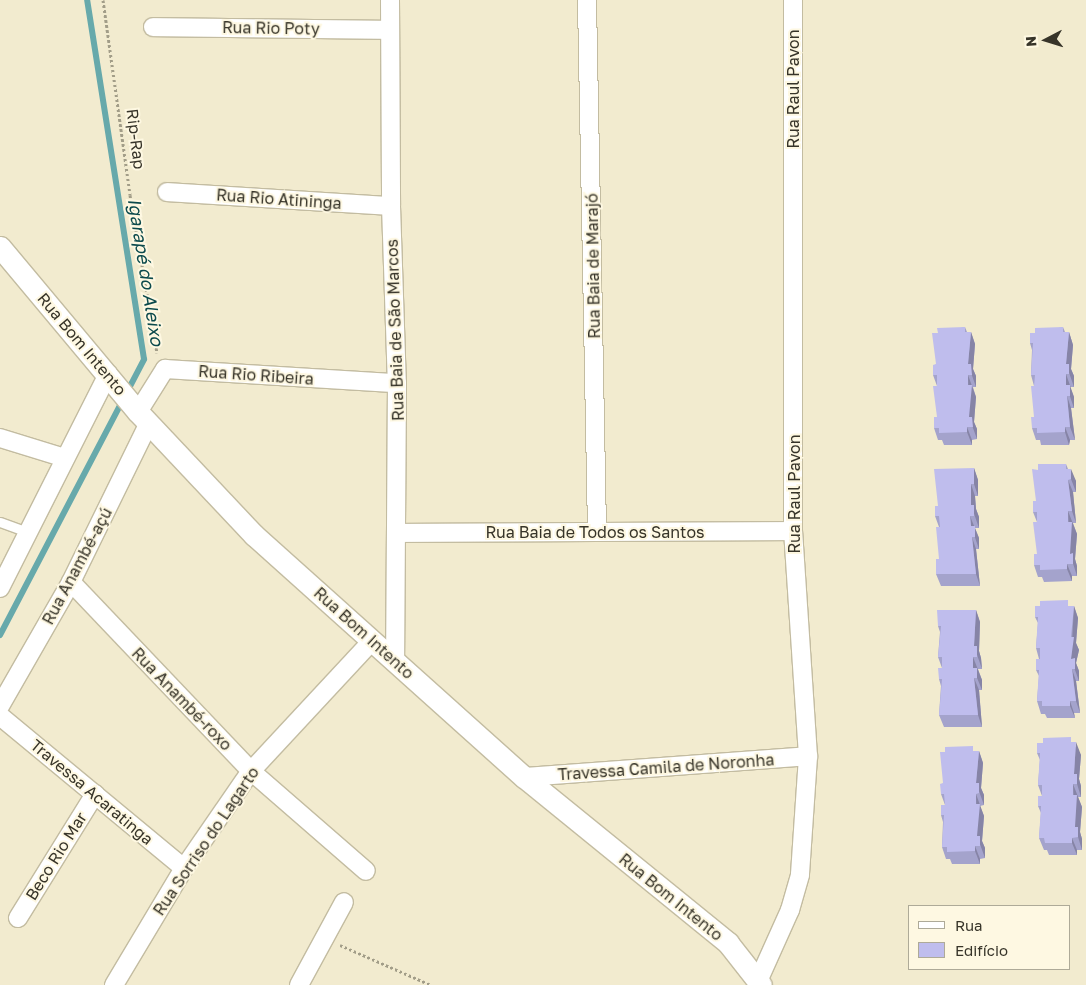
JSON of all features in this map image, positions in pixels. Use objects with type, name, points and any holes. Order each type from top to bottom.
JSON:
[{"type":"street","name":"Rua Baia de São Marcos","points":[[390,0],[391,206],[397,383],[395,661]]},
{"type":"street","name":"Rua Baia de Marajó","points":[[587,0],[597,531]]},
{"type":"street","name":"Rua Raul Pavon","points":[[760,982],[790,910],[800,874],[808,756],[793,531],[793,0]]},
{"type":"street","name":"Rua Rio Poty","points":[[152,27],[390,30]]},
{"type":"street","name":"Rua Rio Atininga","points":[[167,192],[391,206]]},
{"type":"street","name":"Rua Bom Intento","points":[[0,247],[140,414],[254,535],[524,777],[728,943],[760,982]]},
{"type":"street","name":"Rua Rio Ribeira","points":[[164,369],[397,383]]},
{"type":"street","points":[[140,414],[164,369]]},
{"type":"street","points":[[0,588],[66,458],[110,377]]},
{"type":"street","name":"Rua Anambé-açú","points":[[0,706],[71,582],[140,414]]},
{"type":"street","points":[[0,438],[66,458]]},
{"type":"street","name":"Rua Baia de Todos os Santos","points":[[397,533],[793,531]]},
{"type":"street","name":"Rua Anambé-roxo","points":[[71,582],[251,771],[366,871]]},
{"type":"street","name":"Rua Sorriso do Lagarto","points":[[114,985],[184,868],[251,771],[372,641]]},
{"type":"street","name":"Travessa Acaratinga","points":[[0,716],[184,868]]},
{"type":"street","name":"Travessa Camila de Noronha","points":[[524,777],[808,756]]},
{"type":"street","name":"Beco Rio Mar","points":[[18,918],[95,794]]},
{"type":"street","points":[[299,985],[344,902]]},
{"type":"lane","points":[[0,522],[28,532]]},
{"type":"path","name":"Rip-Rap","points":[[103,0],[130,195],[157,353],[164,369]]},
{"type":"path","points":[[335,942],[431,985]]},
{"type":"building","points":[[965,327],[965,332],[971,332],[968,364],[971,364],[972,375],[968,375],[968,385],[972,385],[969,417],[972,417],[973,427],[967,427],[967,432],[939,433],[939,428],[934,428],[934,417],[937,417],[933,386],[937,386],[937,375],[933,375],[933,365],[936,364],[932,333],[938,333],[937,328]]},
{"type":"building","points":[[1063,327],[1063,332],[1069,332],[1066,364],[1069,364],[1069,374],[1066,374],[1066,385],[1070,385],[1070,396],[1067,396],[1070,427],[1065,427],[1065,432],[1037,433],[1037,428],[1032,428],[1031,417],[1034,417],[1031,386],[1034,386],[1035,375],[1031,375],[1033,343],[1030,343],[1030,333],[1035,333],[1035,328]]},
{"type":"building","points":[[1038,464],[1066,464],[1066,469],[1071,469],[1071,479],[1068,480],[1072,511],[1068,511],[1068,522],[1072,522],[1070,554],[1073,553],[1073,564],[1067,564],[1067,569],[1040,570],[1040,565],[1034,565],[1034,554],[1037,554],[1033,522],[1037,522],[1037,512],[1033,512],[1033,501],[1036,501],[1032,469],[1038,470]]},
{"type":"building","points":[[974,468],[974,484],[971,484],[971,505],[974,505],[974,516],[970,516],[971,526],[975,526],[975,537],[972,537],[976,574],[936,574],[936,559],[939,559],[936,527],[940,527],[939,516],[935,516],[935,506],[938,506],[934,469]]},
{"type":"building","points":[[1068,600],[1068,606],[1074,606],[1071,637],[1074,637],[1071,659],[1075,658],[1075,669],[1072,669],[1076,701],[1070,701],[1070,706],[1042,706],[1042,701],[1037,701],[1039,670],[1036,670],[1036,659],[1040,659],[1040,648],[1036,648],[1038,617],[1035,617],[1035,606],[1040,606],[1040,601]]},
{"type":"building","points":[[937,610],[976,610],[974,646],[977,646],[977,657],[973,657],[973,668],[977,668],[977,678],[974,678],[978,715],[939,715],[942,679],[939,679],[938,668],[942,668],[942,657],[938,657],[941,626],[938,626]]},
{"type":"building","points":[[1071,737],[1071,742],[1076,742],[1074,774],[1077,774],[1077,784],[1073,784],[1073,795],[1077,795],[1075,827],[1078,827],[1078,837],[1072,838],[1072,843],[1045,843],[1044,838],[1039,838],[1041,806],[1038,806],[1038,796],[1042,796],[1042,785],[1038,785],[1040,753],[1037,753],[1037,743],[1043,743],[1043,738]]},
{"type":"building","points":[[973,746],[973,751],[979,751],[976,783],[979,783],[979,793],[976,794],[976,804],[980,804],[977,836],[980,836],[980,846],[975,846],[975,851],[947,852],[947,847],[942,847],[944,815],[941,815],[941,805],[945,805],[944,794],[941,794],[940,784],[943,783],[940,752],[945,752],[945,747]]},
{"type":"waterway","name":"Igarapé do Aleixo","points":[[0,635],[144,359],[87,0]]}]
